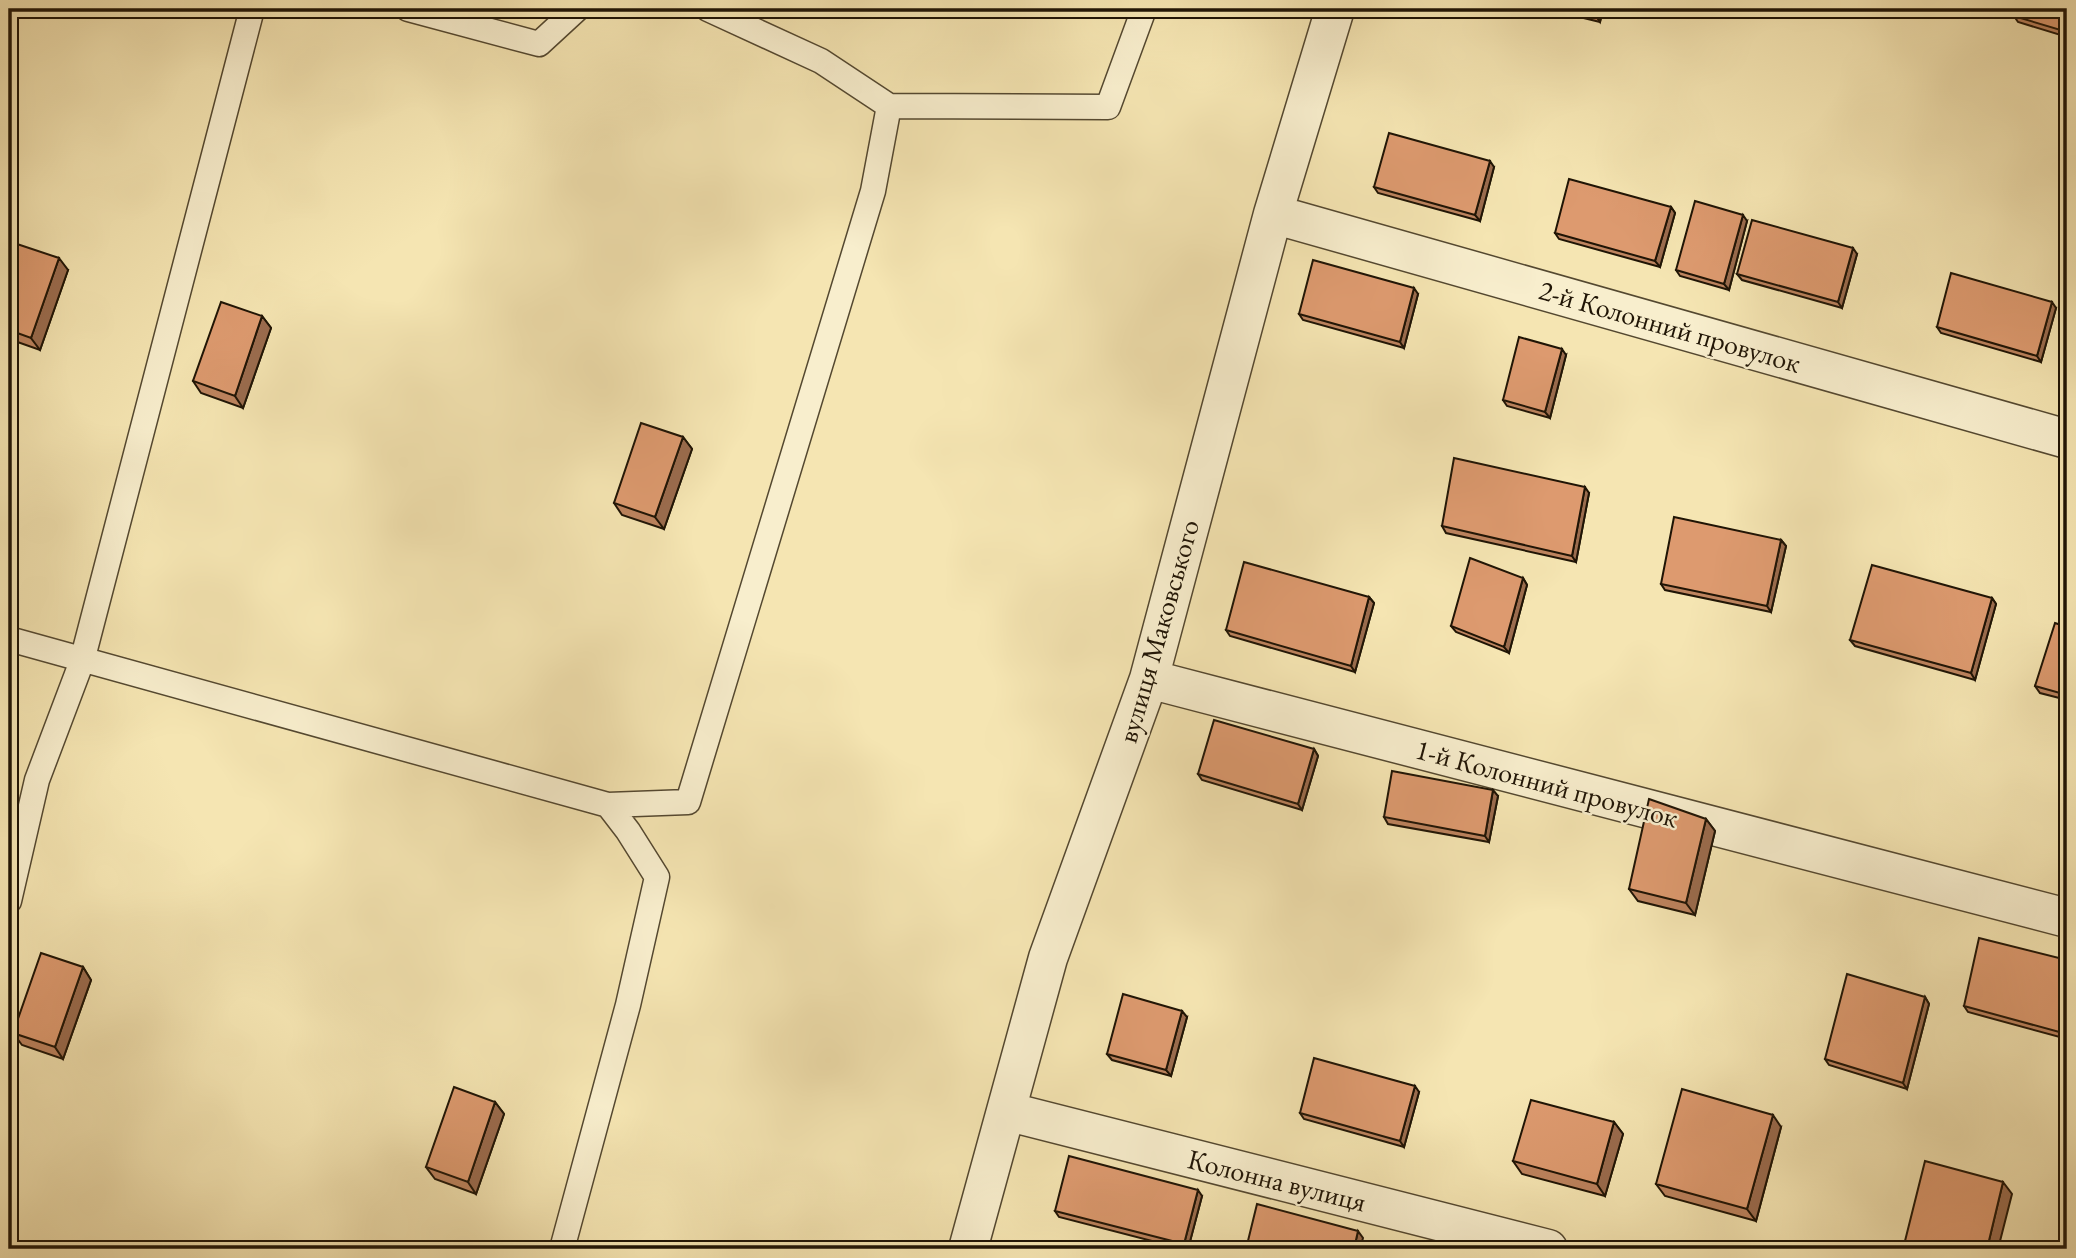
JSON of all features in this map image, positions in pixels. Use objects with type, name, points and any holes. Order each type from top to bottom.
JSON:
[{"type":"street","name":"вулиця Маковського","points":[[968,1249],[1048,958],[1149,679],[1273,214],[1335,9]]},
{"type":"street","name":"2-й Колонний провулок","points":[[1273,214],[2067,439]]},
{"type":"street","name":"1-й Колонний провулок","points":[[1149,679],[2067,918]]},
{"type":"street","name":"Колонна вулиця","points":[[1006,1111],[1548,1249]]},
{"type":"lane","points":[[9,901],[37,780],[82,661],[252,9]]},
{"type":"lane","points":[[408,9],[539,44],[577,9]]},
{"type":"lane","points":[[708,9],[821,61],[889,106],[1108,107],[1144,9]]},
{"type":"lane","points":[[9,639],[608,805],[688,802],[873,191],[889,106]]},
{"type":"lane","points":[[562,1249],[628,1005],[657,877],[608,805]]},
{"type":"building","points":[[1566,9],[1598,9],[1596,16]]},
{"type":"building","points":[[2016,9],[2067,9],[2067,32],[2014,16]]},
{"type":"building","points":[[1389,133],[1490,161],[1475,215],[1374,187]]},
{"type":"building","points":[[1569,179],[1671,207],[1655,261],[1555,233]]},
{"type":"building","points":[[1695,201],[1743,215],[1724,284],[1676,270]]},
{"type":"building","points":[[1752,220],[1853,248],[1838,302],[1737,274]]},
{"type":"building","points":[[17,244],[59,258],[31,338],[9,330],[9,269]]},
{"type":"building","points":[[1313,260],[1414,288],[1400,342],[1299,314]]},
{"type":"building","points":[[1951,273],[2052,302],[2037,356],[1937,327]]},
{"type":"building","points":[[221,302],[262,316],[235,396],[193,381]]},
{"type":"building","points":[[1519,337],[1562,349],[1545,412],[1503,400]]},
{"type":"building","points":[[641,423],[683,437],[655,517],[614,503]]},
{"type":"building","points":[[1454,458],[1585,487],[1572,556],[1442,526]]},
{"type":"building","points":[[1674,517],[1781,540],[1767,606],[1661,584]]},
{"type":"building","points":[[1470,558],[1523,578],[1504,647],[1451,626]]},
{"type":"building","points":[[1244,562],[1369,597],[1351,666],[1226,630]]},
{"type":"building","points":[[1872,565],[1992,598],[1971,673],[1850,640]]},
{"type":"building","points":[[2055,623],[2067,627],[2067,695],[2035,686]]},
{"type":"building","points":[[1214,720],[1314,749],[1298,804],[1198,774]]},
{"type":"building","points":[[1392,771],[1493,790],[1485,836],[1384,817]]},
{"type":"building","points":[[1649,799],[1706,819],[1686,903],[1629,889]]},
{"type":"building","points":[[1979,938],[2067,960],[2067,1011],[2063,1033],[1964,1006]]},
{"type":"building","points":[[41,953],[83,967],[55,1047],[13,1033]]},
{"type":"building","points":[[1847,974],[1925,997],[1903,1083],[1825,1059]]},
{"type":"building","points":[[1123,994],[1182,1011],[1166,1070],[1107,1054]]},
{"type":"building","points":[[1314,1058],[1415,1086],[1400,1141],[1300,1113]]},
{"type":"building","points":[[454,1087],[495,1102],[468,1182],[426,1167]]},
{"type":"building","points":[[1682,1089],[1773,1115],[1747,1209],[1656,1184]]},
{"type":"building","points":[[1531,1100],[1614,1122],[1597,1184],[1513,1161]]},
{"type":"building","points":[[1069,1156],[1198,1190],[1184,1244],[1055,1211]]},
{"type":"building","points":[[1925,1161],[2003,1182],[1987,1249],[1903,1249]]},
{"type":"building","points":[[1257,1204],[1358,1231],[1354,1249],[1246,1249]]},
{"type":"building","points":[[1035,1243],[1036,1249],[987,1249]]}]
